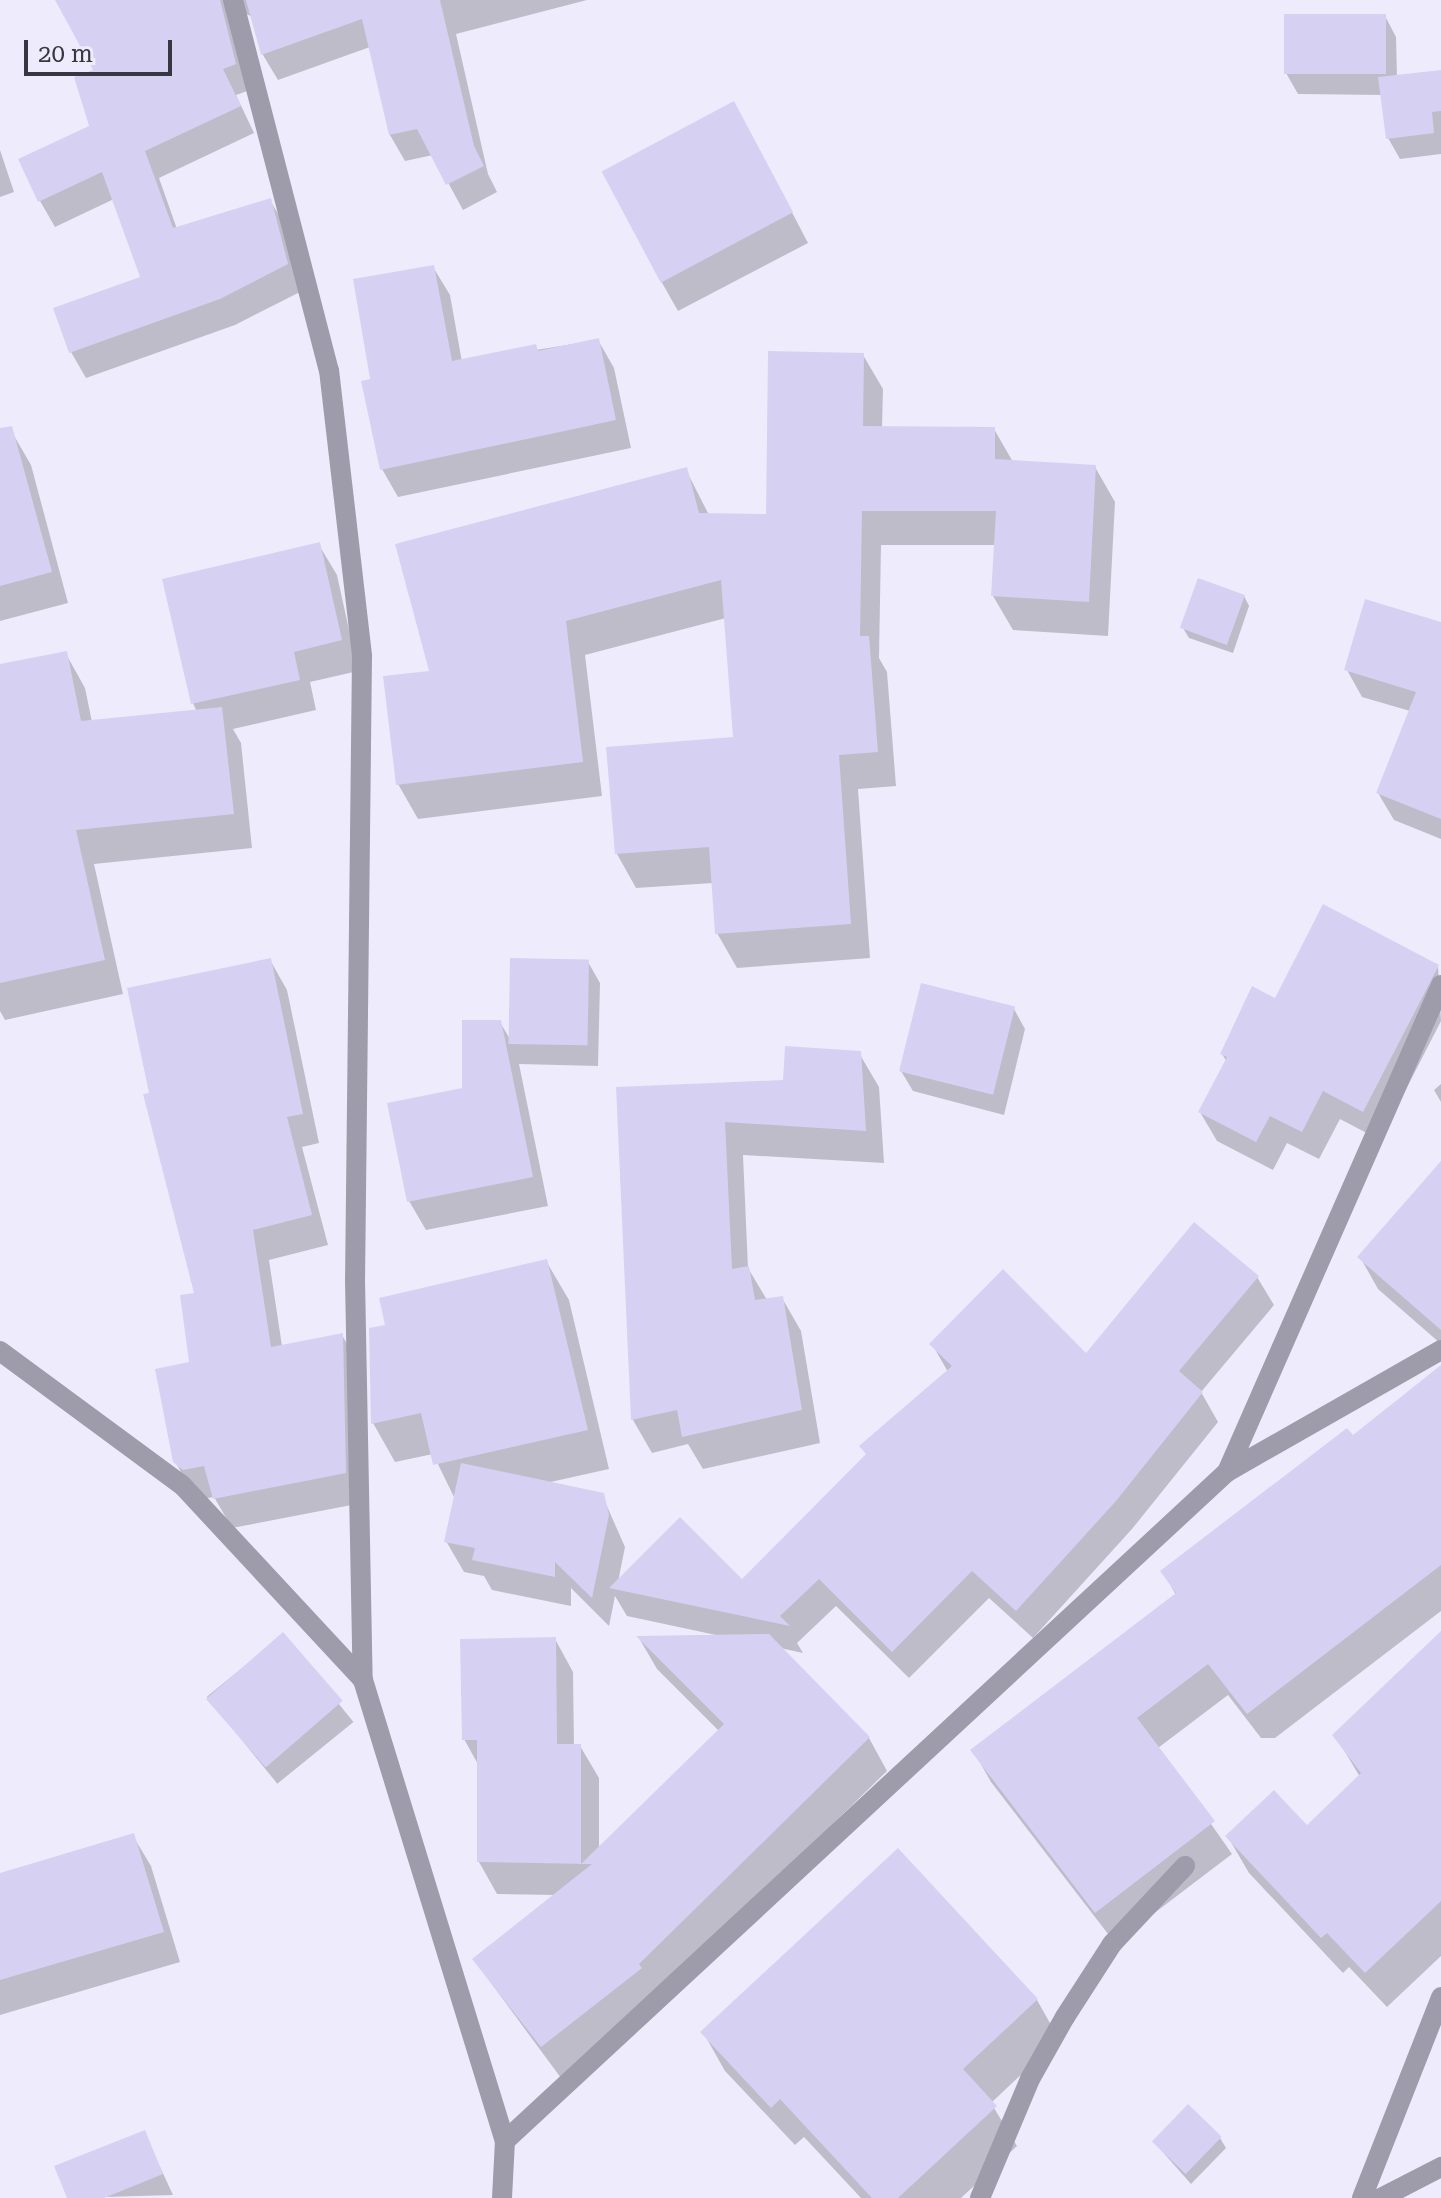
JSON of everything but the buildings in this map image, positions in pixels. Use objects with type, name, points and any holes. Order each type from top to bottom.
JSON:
[{"type":"street","points":[[233,0],[329,370],[362,656],[355,1280],[363,1680],[505,2141],[502,2198]]},
{"type":"street","points":[[1227,1472],[1441,985]]},
{"type":"street","points":[[505,2141],[1227,1472],[1441,1350]]},
{"type":"street","points":[[0,1351],[182,1485],[363,1680]]},
{"type":"street","points":[[980,2198],[1023,2092],[1065,2017],[1112,1944],[1185,1866]]},
{"type":"street","points":[[1362,2198],[1441,1997]]},
{"type":"street","points":[[1381,2198],[1441,2167]]}]
